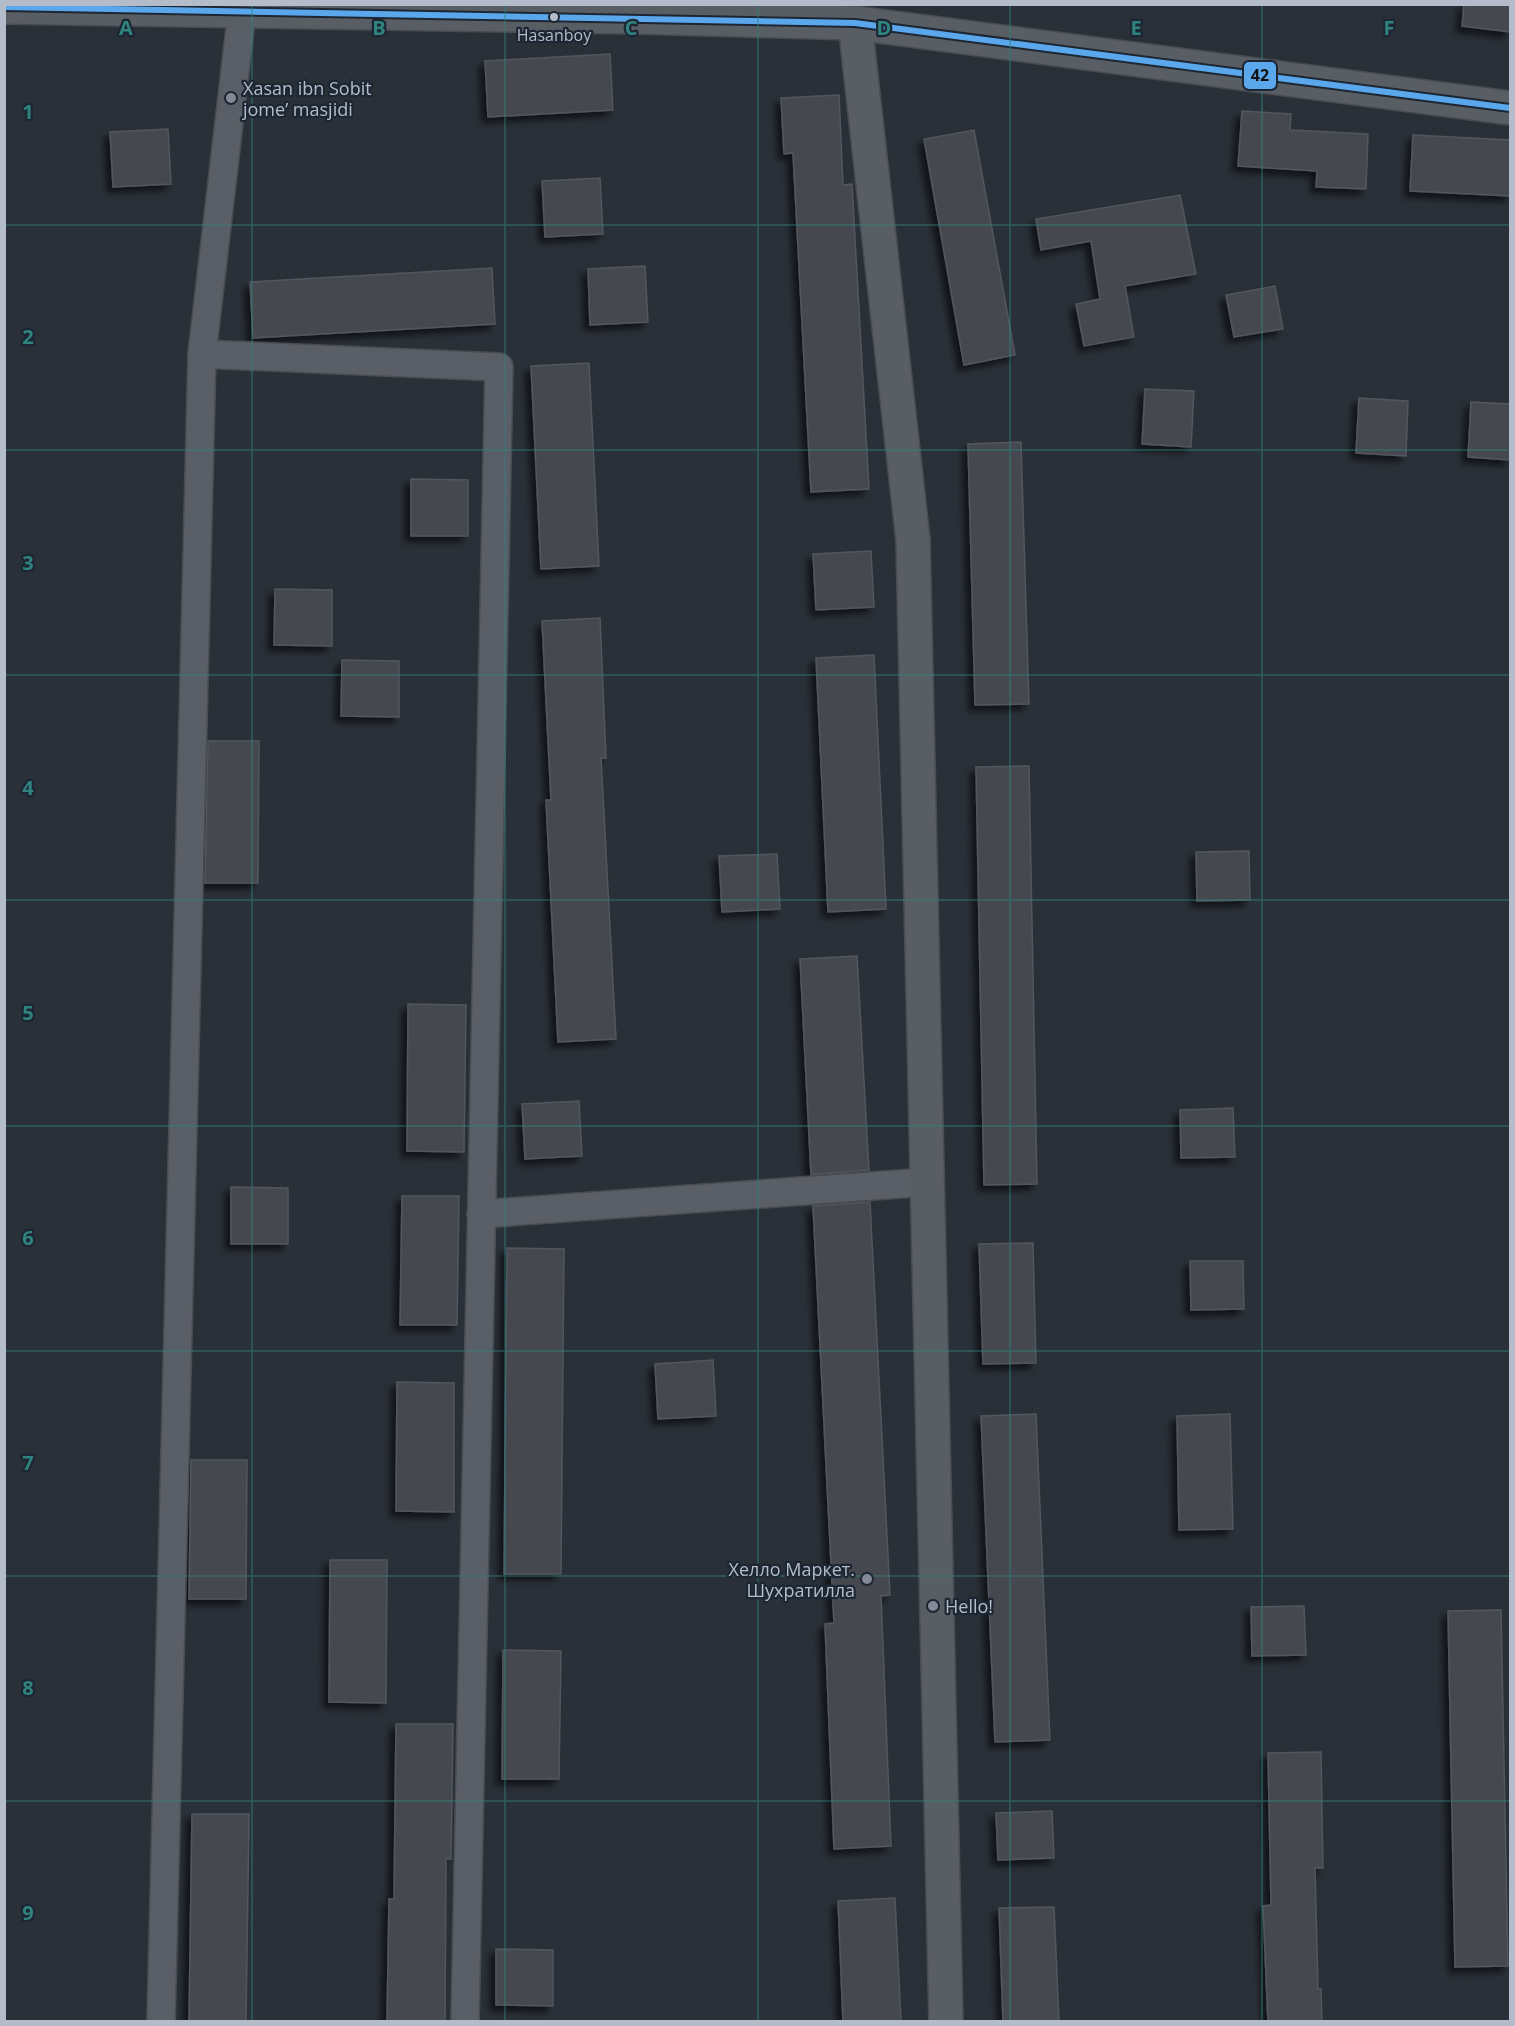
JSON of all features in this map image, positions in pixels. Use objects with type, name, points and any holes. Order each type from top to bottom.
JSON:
[{"type":"street","points":[[4,7],[242,11],[639,11],[855,23],[1510,108]]},
{"type":"street","points":[[161,2022],[202,354],[242,11]]},
{"type":"street","points":[[855,23],[913,540],[946,2022]]},
{"type":"street","points":[[202,354],[499,367],[465,2022]]},
{"type":"street","points":[[481,1214],[928,1182]]},
{"type":"building","points":[[1464,4],[1510,4],[1510,32],[1462,26]]},
{"type":"building","points":[[610,54],[613,110],[488,117],[485,61]]},
{"type":"building","points":[[839,95],[843,185],[852,184],[869,489],[811,492],[793,153],[784,154],[781,98]]},
{"type":"building","points":[[1242,111],[1291,114],[1290,130],[1368,134],[1366,189],[1316,187],[1317,171],[1238,166]]},
{"type":"building","points":[[168,129],[171,184],[113,187],[110,132]]},
{"type":"building","points":[[974,130],[1015,355],[964,365],[924,139]]},
{"type":"building","points":[[1413,135],[1510,140],[1510,196],[1410,191]]},
{"type":"building","points":[[600,178],[603,234],[545,237],[542,181]]},
{"type":"building","points":[[1180,195],[1196,274],[1125,286],[1134,337],[1084,346],[1076,304],[1100,299],[1091,241],[1041,250],[1036,219]]},
{"type":"building","points":[[645,266],[648,322],[590,325],[588,269]]},
{"type":"building","points":[[492,268],[495,324],[253,338],[250,282]]},
{"type":"building","points":[[1275,286],[1283,329],[1234,337],[1226,295]]},
{"type":"building","points":[[589,363],[599,566],[541,569],[531,366]]},
{"type":"building","points":[[1145,389],[1194,391],[1191,447],[1142,444]]},
{"type":"building","points":[[1359,398],[1408,401],[1406,456],[1356,453]]},
{"type":"building","points":[[1471,402],[1510,404],[1510,460],[1468,457]]},
{"type":"building","points":[[1021,442],[1029,704],[975,705],[968,444]]},
{"type":"building","points":[[411,479],[468,480],[468,536],[411,536]]},
{"type":"building","points":[[871,551],[874,607],[816,610],[813,554]]},
{"type":"building","points":[[275,589],[332,590],[332,646],[274,645]]},
{"type":"building","points":[[600,618],[606,758],[601,758],[616,1039],[558,1042],[546,800],[551,800],[542,621]]},
{"type":"building","points":[[874,655],[886,909],[828,912],[816,658]]},
{"type":"building","points":[[342,660],[399,661],[399,717],[341,716]]},
{"type":"building","points":[[208,741],[259,741],[258,883],[205,883]]},
{"type":"building","points":[[1029,766],[1037,1184],[984,1185],[976,767]]},
{"type":"building","points":[[1249,851],[1250,900],[1197,901],[1196,852]]},
{"type":"building","points":[[777,854],[780,909],[722,912],[719,856]]},
{"type":"building","points":[[857,956],[869,1170],[811,1175],[800,959]]},
{"type":"building","points":[[408,1004],[466,1005],[464,1152],[407,1151]]},
{"type":"building","points":[[579,1101],[582,1156],[525,1159],[522,1104]]},
{"type":"building","points":[[1233,1108],[1235,1157],[1181,1158],[1180,1110]]},
{"type":"building","points":[[231,1187],[288,1188],[288,1244],[231,1244]]},
{"type":"building","points":[[402,1196],[459,1196],[457,1325],[400,1325]]},
{"type":"building","points":[[870,1202],[890,1595],[881,1596],[891,1846],[834,1849],[825,1624],[834,1623],[813,1206]]},
{"type":"building","points":[[1033,1243],[1036,1363],[983,1364],[979,1244]]},
{"type":"building","points":[[507,1248],[564,1249],[561,1574],[504,1574]]},
{"type":"building","points":[[1190,1261],[1243,1261],[1244,1309],[1191,1310]]},
{"type":"building","points":[[713,1360],[716,1416],[658,1419],[655,1364]]},
{"type":"building","points":[[397,1382],[454,1383],[454,1512],[396,1511]]},
{"type":"building","points":[[1036,1414],[1050,1740],[995,1742],[981,1416]]},
{"type":"building","points":[[1230,1414],[1233,1529],[1179,1530],[1177,1416]]},
{"type":"building","points":[[191,1460],[247,1460],[246,1599],[189,1599]]},
{"type":"building","points":[[330,1560],[387,1560],[386,1703],[329,1702]]},
{"type":"building","points":[[1304,1606],[1306,1655],[1252,1656],[1251,1607]]},
{"type":"building","points":[[1501,1610],[1508,1966],[1455,1967],[1448,1611]]},
{"type":"building","points":[[503,1650],[561,1651],[559,1779],[502,1779]]},
{"type":"building","points":[[396,1724],[453,1724],[451,1859],[446,1859],[445,2022],[387,2022],[389,1899],[394,1899]]},
{"type":"building","points":[[1321,1752],[1323,1868],[1315,1868],[1318,1989],[1321,1989],[1322,2022],[1268,2022],[1263,1906],[1271,1905],[1268,1753]]},
{"type":"building","points":[[1052,1811],[1054,1858],[998,1860],[996,1813]]},
{"type":"building","points":[[192,1814],[249,1814],[246,2022],[189,2022]]},
{"type":"building","points":[[895,1898],[901,2022],[843,2022],[838,1901]]},
{"type":"building","points":[[1054,1907],[1059,2022],[1003,2022],[999,1908]]},
{"type":"building","points":[[496,1949],[553,1950],[553,2006],[496,2005]]},
{"type":"transit line","name":"42","points":[[4,7],[855,23],[1510,108]]},
{"type":"place","name":"Hasanboy","points":[[554,17]]},
{"type":"place","name":"Xasan ibn Sobit jome’ masjidi","points":[[231,98]]},
{"type":"place","name":"Хелло Маркет. Шухратилла","points":[[867,1579]]},
{"type":"place","name":"Hello!","points":[[933,1606]]}]
